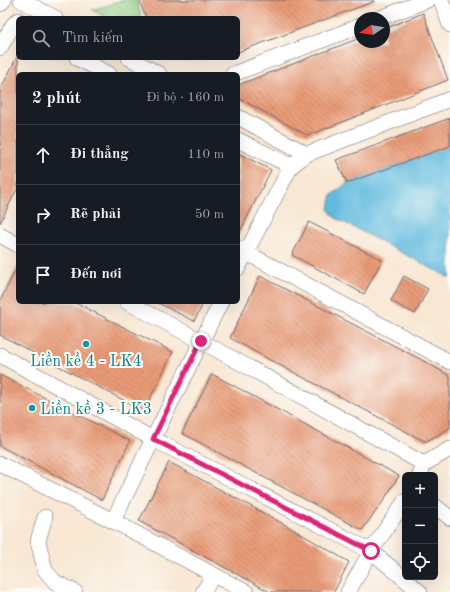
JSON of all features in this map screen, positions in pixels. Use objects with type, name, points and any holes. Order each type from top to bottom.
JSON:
[{"type":"street","points":[[0,4],[4,0]]},
{"type":"street","points":[[390,14],[428,0]]},
{"type":"street","points":[[441,0],[450,25]]},
{"type":"street","points":[[20,16],[33,2],[52,16]]},
{"type":"street","points":[[0,48],[14,22]]},
{"type":"street","points":[[238,72],[354,28]]},
{"type":"street","points":[[81,60],[105,72]]},
{"type":"street","points":[[133,60],[155,72]]},
{"type":"street","points":[[450,99],[307,154],[291,166],[242,250],[450,362]]},
{"type":"street","points":[[240,118],[307,154]]},
{"type":"street","points":[[240,141],[291,166]]},
{"type":"street","points":[[0,235],[16,244]]},
{"type":"street","points":[[131,304],[201,341],[422,470],[450,449]]},
{"type":"street","points":[[113,521],[220,304]]},
{"type":"street","points":[[0,355],[153,439],[371,551],[420,592]]},
{"type":"street","points":[[0,464],[113,521],[246,592]]},
{"type":"street","points":[[348,592],[371,551],[402,505]]},
{"type":"street","points":[[438,508],[450,518]]},
{"type":"street","points":[[45,517],[38,541],[45,570],[55,582],[75,592]]},
{"type":"street","points":[[204,592],[214,575]]},
{"type":"green space","points":[[122,0],[136,0],[141,16],[103,16],[92,10]]},
{"type":"water","points":[[450,147],[450,278],[334,217],[329,210],[332,195],[347,183]]},
{"type":"building","points":[[139,0],[375,1],[240,51],[240,16],[145,16]]},
{"type":"building","points":[[423,13],[448,80],[307,135],[240,99],[240,84],[354,40],[354,48],[390,48],[390,27]]},
{"type":"building","points":[[16,59],[18,60],[18,72],[16,72],[16,191],[0,223],[0,90]]},
{"type":"building","points":[[450,118],[450,146],[347,183],[336,160]]},
{"type":"building","points":[[240,154],[271,170],[240,232]]},
{"type":"building","points":[[309,222],[382,260],[364,294],[292,255]]},
{"type":"building","name":"Liền kề 4 - LK4","points":[[16,269],[16,304],[78,304],[173,352],[144,411],[0,335],[0,301]]},
{"type":"building","points":[[260,276],[450,376],[450,428],[427,441],[424,441],[230,338]]},
{"type":"building","points":[[404,276],[428,289],[415,314],[391,301]]},
{"type":"building","points":[[160,304],[203,304],[194,321]]},
{"type":"building","points":[[212,374],[399,476],[382,503],[362,530],[182,433]]},
{"type":"building","name":"Liền kề 3 - LK3","points":[[0,375],[130,441],[102,500],[0,446]]},
{"type":"building","points":[[169,462],[291,528],[349,562],[334,592],[270,592],[139,521]]},
{"type":"place","name":"Liền kề 4 - LK4","points":[[86,344]]},
{"type":"place","name":"Liền kề 3 - LK3","points":[[32,408]]},
{"type":"route","points":[[201,341],[153,439],[371,551]]}]
